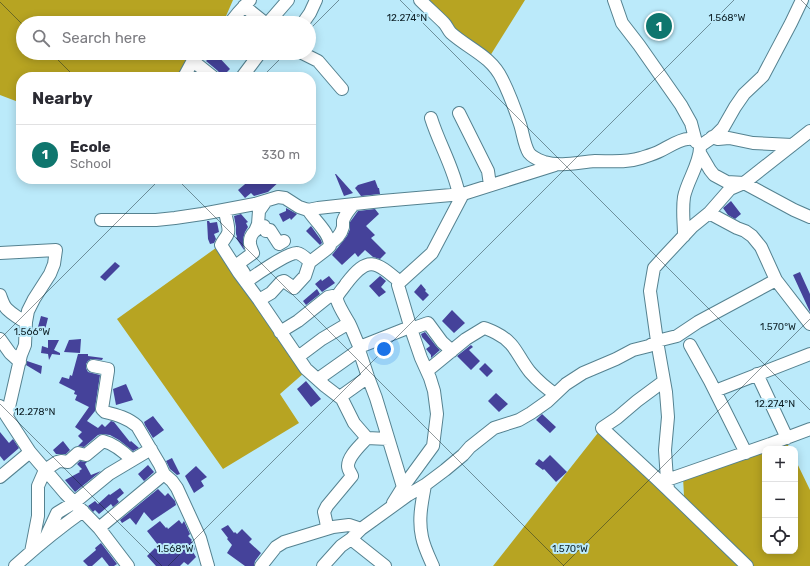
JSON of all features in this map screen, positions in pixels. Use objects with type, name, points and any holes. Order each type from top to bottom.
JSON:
[{"type":"street","points":[[273,16],[288,0]]},
{"type":"street","points":[[308,16],[316,0]]},
{"type":"street","points":[[420,0],[445,24],[450,32],[462,42],[484,56],[492,64],[502,78],[529,153],[543,162],[555,165]]},
{"type":"street","points":[[614,0],[622,23],[681,105],[691,122],[706,164],[714,175],[727,182],[744,183],[782,204],[808,214]]},
{"type":"street","points":[[684,236],[684,197],[699,147],[723,128],[744,94],[763,76],[792,23],[802,0]]},
{"type":"street","points":[[236,16],[247,3],[260,16]]},
{"type":"street","points":[[187,72],[193,60]]},
{"type":"street","points":[[198,60],[208,72]]},
{"type":"street","points":[[246,72],[255,60]]},
{"type":"street","points":[[316,60],[342,89]]},
{"type":"street","points":[[459,113],[488,171],[490,185]]},
{"type":"street","points":[[390,509],[403,487],[433,446],[437,414],[434,391],[410,328],[398,285],[432,253],[461,194],[431,118]]},
{"type":"street","points":[[667,485],[665,450],[668,417],[666,392],[650,291],[654,268],[693,226],[709,213],[730,189],[744,183],[810,131]]},
{"type":"street","points":[[712,137],[729,138],[753,143],[792,146]]},
{"type":"street","points":[[308,210],[382,200],[461,194],[555,165],[627,161],[659,152],[683,140],[691,139],[699,147]]},
{"type":"street","points":[[101,220],[156,220],[225,210],[255,204],[278,197],[285,198],[308,210],[313,218],[323,228],[330,243]]},
{"type":"street","points":[[246,282],[246,277],[238,264],[253,253],[250,243],[252,235],[258,224],[259,211],[266,201]]},
{"type":"street","points":[[259,300],[271,293],[281,282],[284,281],[294,288],[305,276],[310,262],[327,249],[330,246],[330,243],[341,233],[343,220],[347,212],[354,204]]},
{"type":"street","points":[[225,210],[229,230],[221,244],[306,369],[325,386],[342,398],[354,423],[367,438],[388,439]]},
{"type":"street","points":[[709,213],[752,236],[761,247],[776,280],[810,324]]},
{"type":"street","points":[[255,231],[264,226],[266,231],[270,230],[279,244],[284,241]]},
{"type":"street","points":[[0,253],[56,250],[54,264],[50,274],[28,311],[24,345],[7,416]]},
{"type":"street","points":[[246,282],[292,253],[297,253],[310,262]]},
{"type":"street","points":[[400,282],[382,267],[369,264],[355,273],[340,292],[338,301],[349,323],[359,349],[376,398],[403,487]]},
{"type":"street","points":[[323,566],[361,529],[445,470],[494,428],[519,420],[531,413],[548,401],[566,384],[583,373],[633,350],[649,346],[657,341],[677,336],[698,322],[776,280]]},
{"type":"street","points":[[0,294],[7,309],[26,322]]},
{"type":"street","points":[[280,332],[298,321],[328,297],[338,297]]},
{"type":"street","points":[[298,357],[322,339],[349,323]]},
{"type":"street","points":[[318,379],[362,346],[381,338],[428,323],[442,342],[452,351]]},
{"type":"street","points":[[427,371],[466,339],[484,328],[501,336],[510,343],[530,371],[543,385],[555,394]]},
{"type":"street","points":[[0,339],[10,353],[20,362]]},
{"type":"street","points":[[690,345],[746,453]]},
{"type":"street","points":[[715,391],[810,354]]},
{"type":"street","points":[[93,366],[108,369],[102,409],[105,412],[133,422],[137,426],[164,474],[177,488],[200,538],[208,566]]},
{"type":"street","points":[[757,374],[787,438]]},
{"type":"street","points":[[340,397],[368,378]]},
{"type":"street","points":[[664,382],[602,428],[667,485],[747,566]]},
{"type":"street","points":[[0,406],[30,452],[65,493],[99,528],[128,566]]},
{"type":"street","points":[[667,485],[810,429]]},
{"type":"street","points":[[327,528],[324,511],[352,476],[348,466],[349,462],[352,455],[367,438]]},
{"type":"street","points":[[32,551],[38,516],[38,486],[45,470],[56,462],[68,462],[78,454],[86,455],[103,441],[112,444],[132,460]]},
{"type":"street","points":[[15,566],[63,526],[109,474],[151,450]]},
{"type":"street","points":[[0,477],[30,452]]},
{"type":"street","points":[[99,528],[164,474]]},
{"type":"street","points":[[425,484],[421,508],[422,537],[430,565]]},
{"type":"street","points":[[261,566],[276,547],[284,542],[327,528],[349,525],[361,529]]},
{"type":"street","points":[[351,539],[385,566]]},
{"type":"shaded area","points":[[0,0],[233,0],[226,16],[16,16],[16,60],[195,60],[188,72],[16,72],[16,101],[0,95]]},
{"type":"shaded area","points":[[425,0],[525,0],[490,56],[464,42]]},
{"type":"shaded area","points":[[220,245],[304,373],[280,394],[299,423],[223,469],[117,319]]},
{"type":"shaded area","points":[[601,429],[738,566],[493,566]]},
{"type":"shaded area","points":[[785,439],[788,446],[766,446]]},
{"type":"shaded area","points":[[762,448],[762,554],[798,554],[798,465],[810,490],[810,566],[750,566],[691,508],[684,496],[683,477]]},
{"type":"building","points":[[222,60],[230,69],[227,72],[219,72],[206,61]]},
{"type":"building","points":[[336,174],[353,193],[344,196]]},
{"type":"building","points":[[375,180],[380,194],[361,196],[355,188],[358,185]]},
{"type":"building","points":[[245,184],[277,184],[268,192],[254,196],[251,193],[245,198],[238,190]]},
{"type":"building","points":[[731,201],[741,214],[735,219],[728,215],[723,208]]},
{"type":"building","points":[[286,208],[297,214],[291,220],[290,218],[283,222],[279,214],[286,211]]},
{"type":"building","points":[[375,209],[379,214],[366,226],[375,235],[371,238],[386,253],[380,259],[373,257],[365,250],[358,257],[355,253],[342,265],[332,255],[347,236],[350,229],[350,222],[358,211]]},
{"type":"building","points":[[241,214],[248,222],[246,223],[248,227],[243,239],[244,250],[236,238],[234,216]]},
{"type":"building","points":[[207,221],[210,223],[217,222],[219,232],[214,234],[216,239],[214,243],[210,244],[208,239]]},
{"type":"building","points":[[311,226],[321,240],[322,243],[320,245],[306,231]]},
{"type":"building","points":[[115,262],[120,266],[105,281],[100,277]]},
{"type":"building","points":[[800,272],[810,294],[810,312],[793,275]]},
{"type":"building","points":[[379,275],[386,281],[381,287],[386,292],[379,297],[369,286],[380,276]]},
{"type":"building","points":[[329,276],[335,283],[322,292],[315,284],[321,279],[322,281]]},
{"type":"building","points":[[421,284],[429,295],[423,301],[414,292]]},
{"type":"building","points":[[317,289],[320,294],[306,305],[303,301]]},
{"type":"building","points":[[452,310],[465,323],[454,333],[442,321]]},
{"type":"building","points":[[41,316],[48,318],[45,330],[38,327]]},
{"type":"building","points":[[425,332],[440,350],[431,358],[431,355],[426,349],[430,346],[421,334]]},
{"type":"building","points":[[81,339],[80,353],[64,352],[69,340]]},
{"type":"building","points":[[48,340],[59,340],[54,350],[60,353],[60,355],[52,354],[49,360],[48,354],[41,353],[42,346],[48,348]]},
{"type":"building","points":[[471,345],[473,347],[469,350],[480,361],[471,370],[457,356]]},
{"type":"building","points":[[78,354],[88,354],[88,356],[103,358],[102,360],[91,359],[86,364],[88,372],[100,375],[95,411],[87,421],[98,428],[102,424],[105,427],[111,421],[114,422],[130,442],[131,441],[139,448],[133,451],[110,435],[102,434],[98,435],[84,447],[78,446],[83,441],[78,436],[82,432],[75,427],[89,407],[75,400],[77,395],[74,394],[75,391],[59,383],[62,377],[69,379],[70,375],[72,376]]},
{"type":"building","points":[[27,361],[42,366],[41,374],[26,365]]},
{"type":"building","points":[[485,363],[493,371],[487,377],[479,369]]},
{"type":"building","points":[[306,381],[321,399],[311,407],[297,389]]},
{"type":"building","points":[[126,384],[133,400],[116,405],[113,389]]},
{"type":"building","points":[[496,393],[508,404],[499,412],[488,401]]},
{"type":"building","points":[[542,414],[556,427],[550,433],[536,420]]},
{"type":"building","points":[[153,416],[164,430],[153,438],[144,422]]},
{"type":"building","points":[[0,432],[9,443],[13,439],[19,448],[4,461],[0,456]]},
{"type":"building","points":[[63,441],[70,450],[66,454],[56,454],[53,450]]},
{"type":"building","points":[[550,455],[567,472],[556,482],[544,469],[543,470],[535,464],[539,459],[543,462]]},
{"type":"building","points":[[172,458],[180,474],[177,475],[170,469],[166,461]]},
{"type":"building","points":[[80,461],[87,462],[85,464],[91,475],[101,471],[75,492],[65,480],[80,472],[79,471],[82,469],[77,464]]},
{"type":"building","points":[[148,465],[154,472],[144,481],[138,474]]},
{"type":"building","points":[[196,466],[207,477],[201,481],[204,486],[194,493],[185,476]]},
{"type":"building","points":[[120,488],[124,493],[117,499],[119,502],[113,507],[111,504],[99,514],[95,510],[93,512],[88,506],[95,501],[98,504],[109,494],[110,495]]},
{"type":"building","points":[[158,489],[165,496],[168,493],[175,501],[176,505],[152,521],[144,512],[136,525],[130,518],[122,523],[120,520]]},
{"type":"building","points":[[179,520],[182,524],[184,521],[190,534],[188,536],[194,544],[195,549],[193,552],[196,557],[188,565],[184,562],[180,566],[156,566],[147,556],[158,545],[147,531],[160,521],[168,529]]},
{"type":"building","points":[[228,525],[234,533],[235,532],[237,534],[242,529],[252,539],[249,542],[261,553],[255,561],[254,566],[245,566],[227,553],[232,545],[221,529]]},
{"type":"building","points":[[101,543],[117,564],[114,566],[109,566],[102,557],[92,566],[88,566],[83,561],[96,550],[95,548]]},
{"type":"place","name":"Ecole","points":[[659,26]]}]
